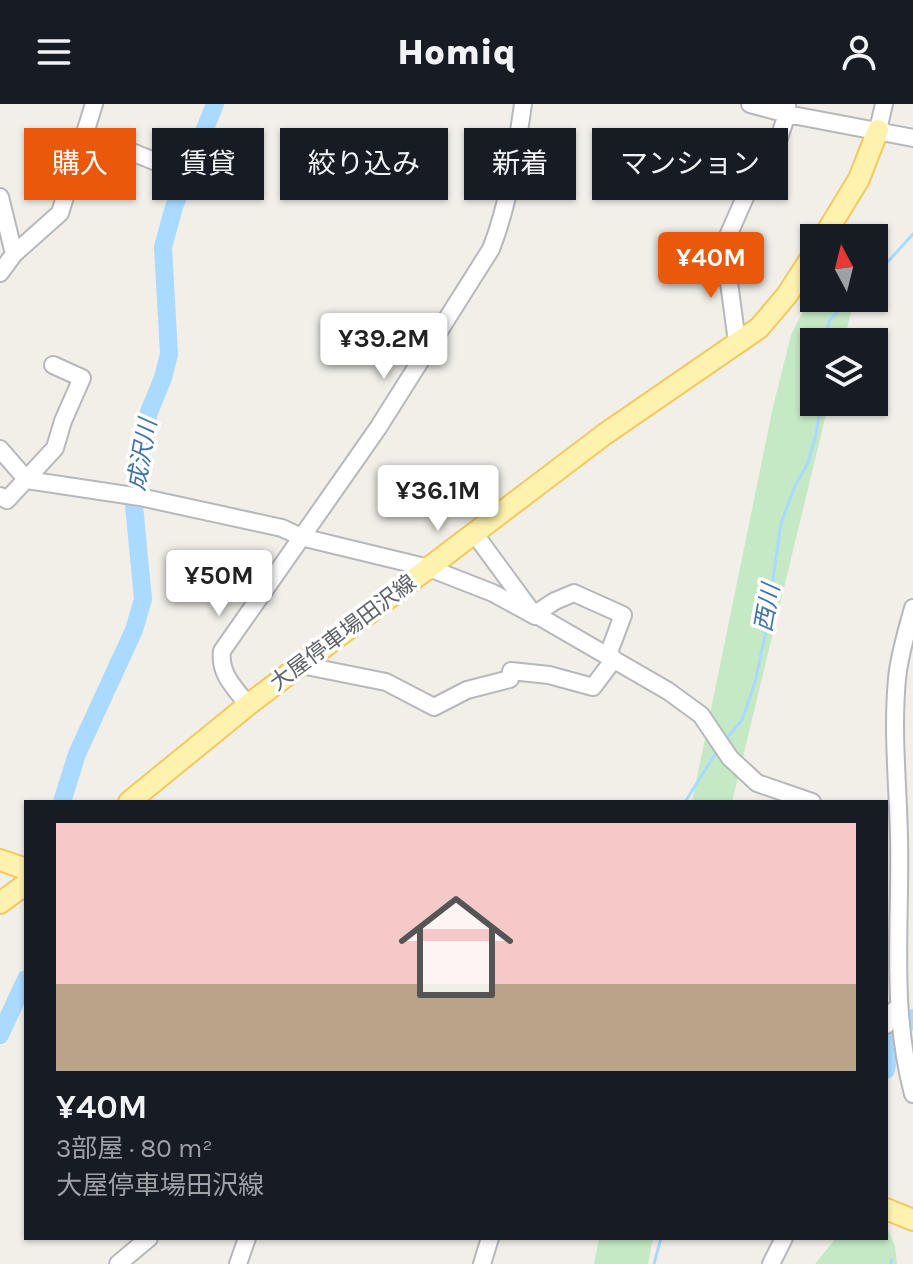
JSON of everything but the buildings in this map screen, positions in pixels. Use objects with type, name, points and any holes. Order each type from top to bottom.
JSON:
[{"type":"main road","points":[[832,224],[859,179],[878,130]]},
{"type":"main road","name":"大屋停車場田沢線","points":[[131,800],[248,705],[605,434],[759,328],[800,275]]},
{"type":"main road","points":[[0,860],[24,868]]},
{"type":"main road","points":[[0,903],[24,885]]},
{"type":"main road","points":[[888,1210],[913,1220]]},
{"type":"street","points":[[87,128],[94,104]]},
{"type":"street","points":[[248,705],[220,664],[222,651],[378,428],[491,249],[514,169],[523,104]]},
{"type":"street","points":[[750,104],[787,109],[913,138]]},
{"type":"street","points":[[878,130],[884,104]]},
{"type":"street","points":[[737,342],[724,245],[746,195],[774,153],[787,109]]},
{"type":"street","points":[[0,197],[14,254]]},
{"type":"street","points":[[0,273],[14,254],[60,213],[64,200]]},
{"type":"street","points":[[0,496],[7,500],[55,448],[82,378],[53,365]]},
{"type":"street","points":[[0,449],[27,480],[140,497],[282,528],[301,537],[429,568],[493,593],[668,691],[701,715],[730,758],[757,783],[806,800]]},
{"type":"street","points":[[474,533],[535,615]]},
{"type":"street","points":[[301,665],[386,682],[434,707],[467,690],[510,675],[549,675],[593,687],[611,657],[623,615],[574,593],[535,615]]},
{"type":"street","points":[[913,608],[897,676],[895,706],[899,836],[896,1021],[910,1060],[913,1094]]},
{"type":"street","points":[[118,1264],[147,1240]]},
{"type":"street","points":[[238,1264],[246,1240]]},
{"type":"street","points":[[482,1264],[489,1240]]},
{"type":"street","points":[[771,1264],[783,1240]]},
{"type":"green space","points":[[802,312],[851,312],[847,328],[800,328],[800,416],[826,416],[732,800],[692,800],[773,407],[791,335]]},
{"type":"green space","points":[[888,1230],[895,1246],[897,1264],[815,1264],[834,1240],[888,1240]]},
{"type":"green space","points":[[599,1240],[653,1240],[648,1264],[594,1264]]},
{"type":"waterway","name":"成沢川","points":[[63,800],[77,754],[134,630],[143,599],[133,495],[149,412],[169,354],[163,247],[174,207],[215,104]]},
{"type":"waterway","name":"西川","points":[[888,262],[913,234]]},
{"type":"waterway","name":"西川","points":[[828,328],[829,321],[837,312]]},
{"type":"waterway","name":"西川","points":[[725,740],[742,720],[755,682],[781,523],[795,486],[808,463],[819,416]]},
{"type":"waterway","name":"西川","points":[[686,800],[718,750]]},
{"type":"waterway","name":"成沢川","points":[[0,1035],[24,983]]},
{"type":"waterway","points":[[888,1059],[892,1036],[913,1018]]},
{"type":"waterway","name":"西川","points":[[654,1264],[660,1240]]},
{"type":"waterway","points":[[891,1264],[892,1260]]}]
